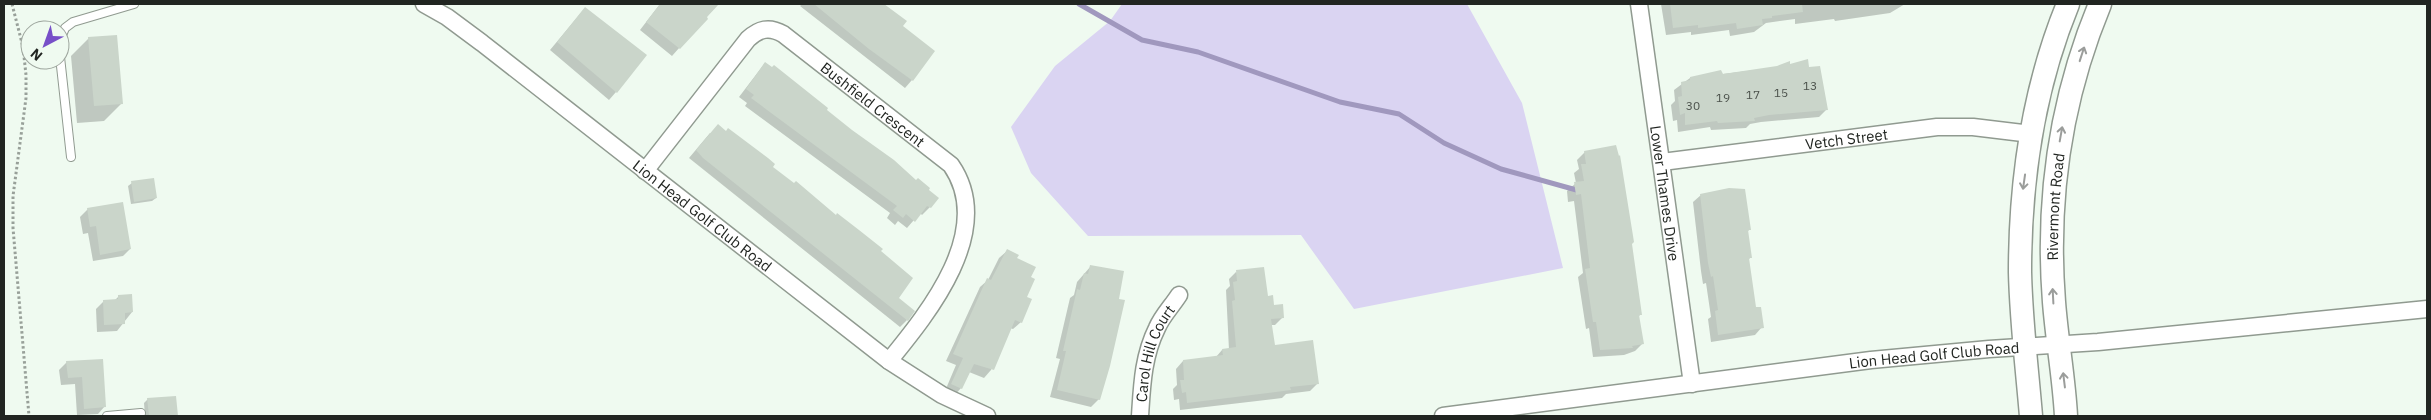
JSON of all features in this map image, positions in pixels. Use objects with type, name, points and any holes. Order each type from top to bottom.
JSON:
[{"type":"street","name":"Lower Thames Drive","points":[[1639,4],[1692,384]]},
{"type":"street","name":"Rivermont Road","points":[[2031,416],[2020,274],[2023,190],[2031,134],[2048,61],[2068,4]]},
{"type":"street","name":"Rivermont Road","points":[[2066,416],[2054,303],[2052,264],[2054,183],[2068,101],[2082,52],[2100,4]]},
{"type":"street","name":"Lion Head Golf Club Road","points":[[431,5],[476,38],[889,361],[942,395],[986,416]]},
{"type":"street","name":"Bushfield Crescent","points":[[645,171],[755,32],[773,29],[783,34],[951,166],[958,176],[966,205],[966,225],[956,257],[934,303],[889,361]]},
{"type":"street","name":"Vetch Street","points":[[1662,162],[1938,127],[1973,127],[2031,134]]},
{"type":"street","name":"Carol Hill Court","points":[[1140,416],[1143,371],[1148,347],[1157,326],[1179,295]]},
{"type":"street","name":"Lion Head Golf Club Road","points":[[1443,416],[1871,360],[2025,346],[2059,345],[2427,309]]},
{"type":"lane","points":[[70,24],[134,4]]},
{"type":"lane","points":[[61,70],[71,157]]},
{"type":"lane","points":[[107,416],[141,413]]},
{"type":"path","points":[[12,4],[23,47],[26,75],[26,98],[13,204],[29,416]]},
{"type":"shaded area","points":[[1122,4],[1467,4],[1522,103],[1563,268],[1354,309],[1301,235],[1088,236],[1031,173],[1011,127],[1055,66],[1110,21]]},
{"type":"building","points":[[660,4],[719,4],[707,17],[708,19],[680,49],[646,22]]},
{"type":"building","points":[[814,4],[884,4],[907,21],[903,26],[935,51],[913,81],[869,49]]},
{"type":"building","points":[[1670,4],[1802,4],[1803,12],[1772,16],[1772,18],[1762,19],[1763,25],[1737,29],[1736,23],[1698,28],[1698,25],[1673,28]]},
{"type":"building","points":[[585,7],[647,55],[617,93],[557,42]]},
{"type":"building","points":[[117,35],[123,104],[94,106],[88,37]]},
{"type":"building","points":[[1808,59],[1809,67],[1820,66],[1828,110],[1769,115],[1754,118],[1755,121],[1718,123],[1717,121],[1685,125],[1685,113],[1680,115],[1678,97],[1682,96],[1681,82],[1690,80],[1690,77],[1721,70],[1723,74],[1777,66],[1790,61],[1790,64]]},
{"type":"building","points":[[765,62],[772,67],[774,65],[828,108],[827,110],[852,130],[894,160],[916,180],[918,178],[930,188],[929,190],[939,198],[931,208],[927,206],[915,222],[906,214],[903,218],[893,210],[897,206],[751,98],[754,95],[746,89]]},
{"type":"building","points":[[718,124],[726,131],[728,128],[768,158],[775,164],[773,167],[794,183],[796,181],[836,215],[837,213],[883,249],[881,251],[913,278],[899,298],[915,311],[908,321],[703,158],[696,150]]},
{"type":"building","points":[[1616,145],[1620,155],[1634,242],[1632,244],[1642,315],[1639,315],[1644,344],[1632,346],[1633,348],[1600,350],[1596,322],[1593,322],[1585,269],[1590,268],[1581,194],[1576,195],[1574,182],[1584,181],[1581,164],[1586,164],[1584,151]]},
{"type":"building","points":[[154,178],[157,198],[134,202],[131,181]]},
{"type":"building","points":[[1729,188],[1745,189],[1751,230],[1748,230],[1752,258],[1749,258],[1756,307],[1761,307],[1764,328],[1718,335],[1715,311],[1718,310],[1713,276],[1711,277],[1708,263],[1700,194]]},
{"type":"building","points":[[123,202],[131,249],[100,255],[96,226],[90,227],[87,208]]},
{"type":"building","points":[[1007,249],[1019,255],[1017,258],[1036,267],[1031,277],[1035,279],[1027,297],[1032,299],[1022,323],[1015,320],[994,370],[974,364],[962,389],[951,384],[963,358],[953,354],[987,278],[991,280]]},
{"type":"building","points":[[1090,265],[1124,271],[1119,299],[1125,300],[1100,400],[1057,390],[1066,351],[1063,351],[1077,289],[1080,290],[1084,273],[1088,274]]},
{"type":"building","points":[[1264,267],[1268,296],[1273,295],[1274,305],[1283,304],[1284,318],[1271,319],[1275,345],[1313,340],[1319,384],[1290,387],[1291,390],[1187,403],[1186,392],[1182,393],[1180,380],[1184,380],[1183,360],[1223,355],[1222,349],[1236,347],[1232,301],[1235,300],[1233,282],[1237,281],[1236,270]]},
{"type":"building","points":[[132,294],[133,312],[125,313],[125,324],[104,325],[103,300],[118,299],[118,295]]},
{"type":"building","points":[[103,359],[106,407],[84,409],[82,377],[68,378],[66,361]]},
{"type":"building","points":[[176,396],[178,416],[149,416],[147,398]]},
{"type":"waterway","points":[[1079,4],[1142,40],[1198,52],[1340,102],[1399,114],[1444,143],[1501,169],[1580,191]]}]
